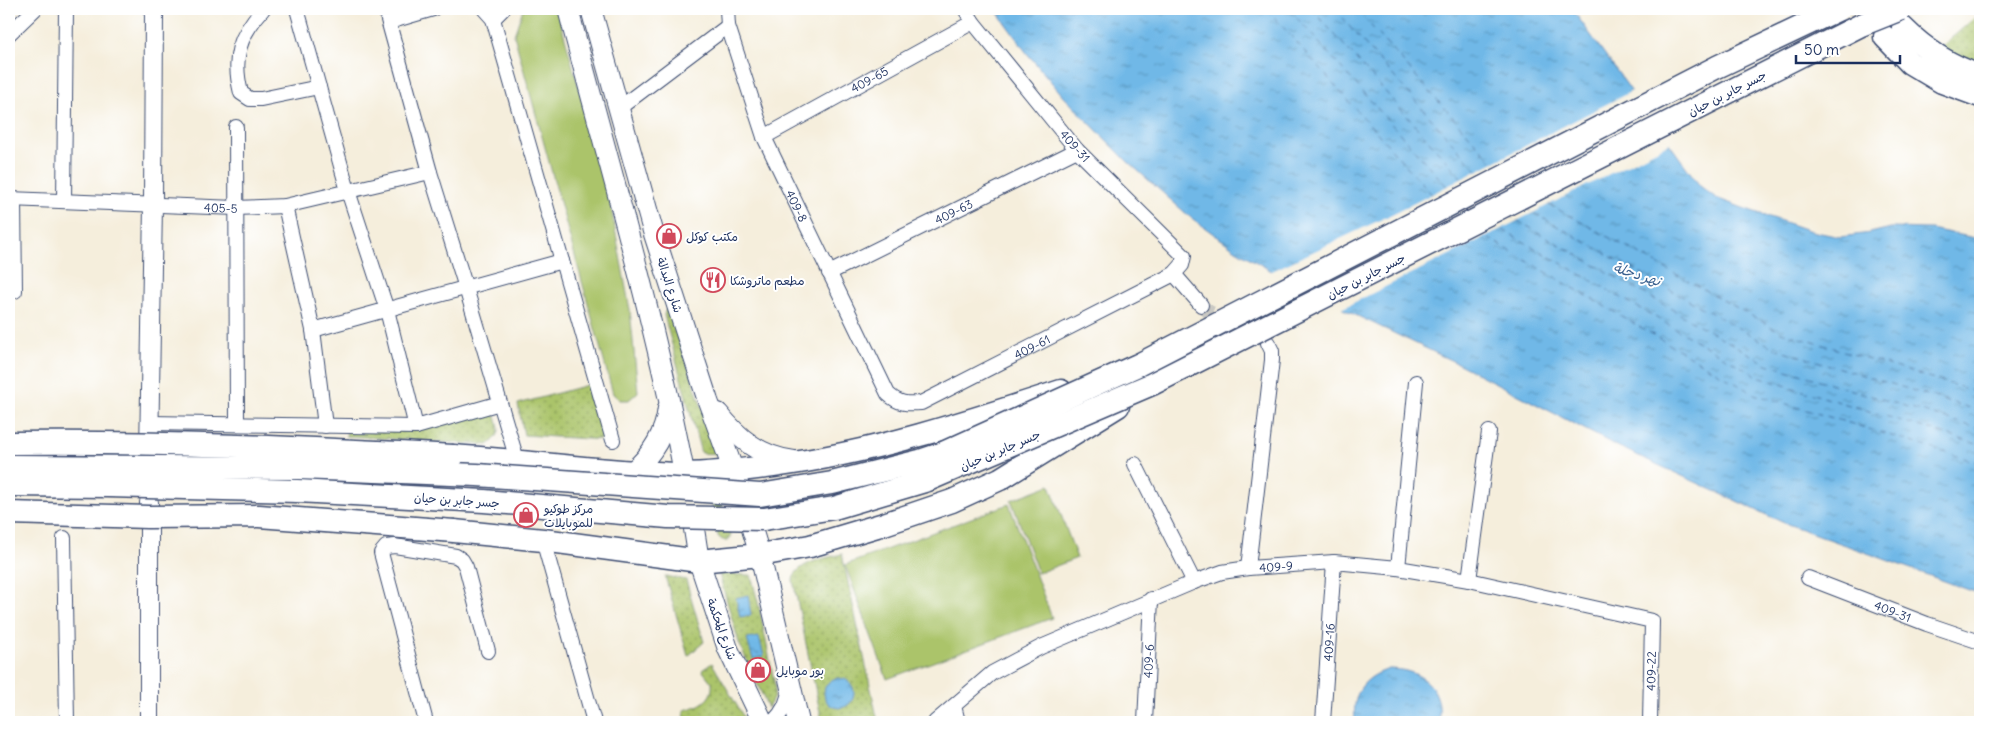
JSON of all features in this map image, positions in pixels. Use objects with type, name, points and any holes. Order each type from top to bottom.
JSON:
[{"type":"main road","name":"شارع البدالة","points":[[568,9],[630,236],[670,399],[685,478]]},
{"type":"main road","name":"شارع البدالة","points":[[591,9],[653,231],[708,400],[736,478]]},
{"type":"main road","name":"جسر جابر بن حيان","points":[[9,466],[308,468],[477,475],[760,495],[832,483],[941,454],[1138,365],[1690,81],[1839,9]]},
{"type":"main road","points":[[1896,24],[1921,46],[1960,69],[1980,76]]},
{"type":"main road","points":[[1896,24],[1910,63],[1942,82],[1980,96]]},
{"type":"main road","name":"جسر جابر بن حيان","points":[[9,486],[108,486],[297,491],[484,501],[668,517],[764,519],[834,508],[928,480],[1152,384],[1844,34],[1896,24]]},
{"type":"main road","points":[[9,443],[119,442],[283,446],[516,460],[685,478],[736,478],[801,462],[892,444],[1138,365]]},
{"type":"main road","points":[[9,513],[148,517],[259,516],[543,540],[699,561],[760,555],[810,546],[952,501],[1000,479],[1152,384]]},
{"type":"main road","points":[[632,472],[655,448],[663,432],[670,399]]},
{"type":"main road","points":[[708,400],[733,431],[747,444],[782,460],[801,462]]},
{"type":"main road","name":"شارع المحكمة","points":[[694,529],[699,561],[728,649],[763,722]]},
{"type":"main road","points":[[752,529],[760,555],[799,722]]},
{"type":"street","points":[[9,34],[35,9]]},
{"type":"street","points":[[64,201],[66,9]]},
{"type":"street","points":[[149,454],[154,9]]},
{"type":"street","points":[[263,9],[245,30],[238,52],[237,78],[241,93],[250,99],[261,99],[319,88]]},
{"type":"street","points":[[297,9],[348,191],[387,310],[416,427]]},
{"type":"street","points":[[434,9],[387,15],[430,172],[516,460]]},
{"type":"street","points":[[503,9],[492,12],[613,440]]},
{"type":"street","name":"409-8","points":[[727,9],[728,26],[764,137],[888,394]]},
{"type":"street","name":"409-31","points":[[965,9],[973,22],[1077,150],[1184,256],[1182,265],[1174,274]]},
{"type":"street","name":"409-65","points":[[764,137],[973,22]]},
{"type":"street","points":[[618,108],[728,26]]},
{"type":"street","points":[[236,128],[237,424]]},
{"type":"street","name":"409-63","points":[[829,273],[1077,150]]},
{"type":"street","name":"405-5","points":[[11,199],[236,208],[285,206],[430,172]]},
{"type":"street","points":[[11,199],[15,291]]},
{"type":"street","points":[[285,206],[313,330],[324,426]]},
{"type":"street","points":[[313,330],[562,261]]},
{"type":"street","points":[[1174,274],[1201,305]]},
{"type":"street","name":"409-61","points":[[888,394],[896,402],[906,404],[921,403],[1174,274]]},
{"type":"street","points":[[1248,568],[1272,360],[1272,351],[1268,343]]},
{"type":"street","points":[[1398,568],[1416,382]]},
{"type":"street","points":[[149,423],[416,427],[500,404]]},
{"type":"street","points":[[1469,580],[1489,432]]},
{"type":"street","points":[[1135,464],[1194,582]]},
{"type":"street","points":[[149,502],[150,722]]},
{"type":"street","points":[[64,538],[68,722]]},
{"type":"street","points":[[543,540],[594,722]]},
{"type":"street","points":[[426,722],[381,553],[386,547],[395,546],[456,556],[462,560],[466,567],[488,651]]},
{"type":"street","name":"409-9","points":[[935,722],[992,672],[1041,647],[1194,582],[1222,572],[1248,568],[1334,562],[1398,568],[1469,580],[1652,621]]},
{"type":"street","name":"409-16","points":[[1323,722],[1334,562]]},
{"type":"street","name":"409-31","points":[[1808,578],[1927,624],[1980,642]]},
{"type":"street","name":"409-6","points":[[1145,722],[1152,599]]},
{"type":"street","name":"409-22","points":[[1650,722],[1652,621]]},
{"type":"street","points":[[773,722],[787,702],[789,685]]},
{"type":"street","points":[[954,706],[958,722]]},
{"type":"green space","points":[[523,9],[557,9],[609,196],[630,310],[638,392],[629,400],[620,400],[613,394],[514,35]]},
{"type":"green space","points":[[1980,13],[1980,66],[1940,48]]},
{"type":"green space","points":[[666,309],[671,313],[717,454],[701,453],[664,315]]},
{"type":"green space","points":[[591,384],[605,440],[524,435],[518,404]]},
{"type":"green space","points":[[494,411],[499,430],[496,437],[488,445],[346,436],[347,430]]},
{"type":"green space","points":[[1050,485],[1077,558],[1038,573],[1011,500]]},
{"type":"green space","points":[[717,491],[731,535],[729,539],[725,540],[718,536],[710,492]]},
{"type":"green space","points":[[1009,504],[1052,618],[887,679],[845,565]]},
{"type":"green space","points":[[842,554],[878,722],[822,722],[793,580],[795,574],[806,565]]},
{"type":"green space","points":[[719,574],[751,575],[775,686],[774,697],[768,708],[739,643]]},
{"type":"green space","points":[[665,576],[686,580],[704,642],[688,656]]},
{"type":"green space","points":[[712,663],[746,721],[685,722],[684,710],[700,705],[710,694],[712,683],[702,670]]},
{"type":"water","name":"نهر دجلة","points":[[995,9],[1572,9],[1700,186],[1716,198],[1811,231],[1840,237],[1891,228],[1931,229],[1980,239],[1980,594],[1782,522],[1615,445],[1461,365],[1345,310],[1287,280],[1236,250],[1190,217],[1127,161],[1064,97],[1026,52]]},
{"type":"water","points":[[748,595],[751,615],[740,617],[736,598]]},
{"type":"water","points":[[759,637],[764,656],[753,659],[747,639]]},
{"type":"water","points":[[1389,669],[1411,672],[1428,683],[1438,699],[1438,722],[1355,722],[1355,703],[1361,688],[1372,677]]},
{"type":"water","points":[[839,678],[845,679],[853,687],[853,699],[845,707],[839,708],[833,707],[825,699],[824,693],[825,687],[833,679]]},
{"type":"pier","points":[[1634,90],[1672,142],[1339,310],[1270,272],[1395,213]]},
{"type":"ferry route","points":[[1267,9],[1436,199]]},
{"type":"ferry route","points":[[1289,9],[1451,191]]},
{"type":"ferry route","points":[[1312,9],[1467,184]]},
{"type":"ferry route","points":[[1334,9],[1482,176]]},
{"type":"ferry route","points":[[1356,9],[1497,167]]},
{"type":"ferry route","points":[[1539,199],[1781,332],[1980,393]]},
{"type":"ferry route","points":[[1525,208],[1774,348],[1980,411]]},
{"type":"ferry route","points":[[1508,215],[1767,364],[1980,429]]},
{"type":"ferry route","points":[[1493,224],[1761,378],[1980,445]]},
{"type":"ferry route","points":[[1478,232],[1754,394],[1980,463]]},
{"type":"tunnel","points":[[1201,305],[1209,312],[1231,321]]},
{"type":"place","name":"مكتب كوكل","points":[[669,236]]},
{"type":"place","name":"مطعم ماتروشكا","points":[[713,280]]},
{"type":"place","name":"مركز طوكيو للموبايلات","points":[[526,515]]},
{"type":"place","name":"بور موبايل","points":[[758,670]]}]
